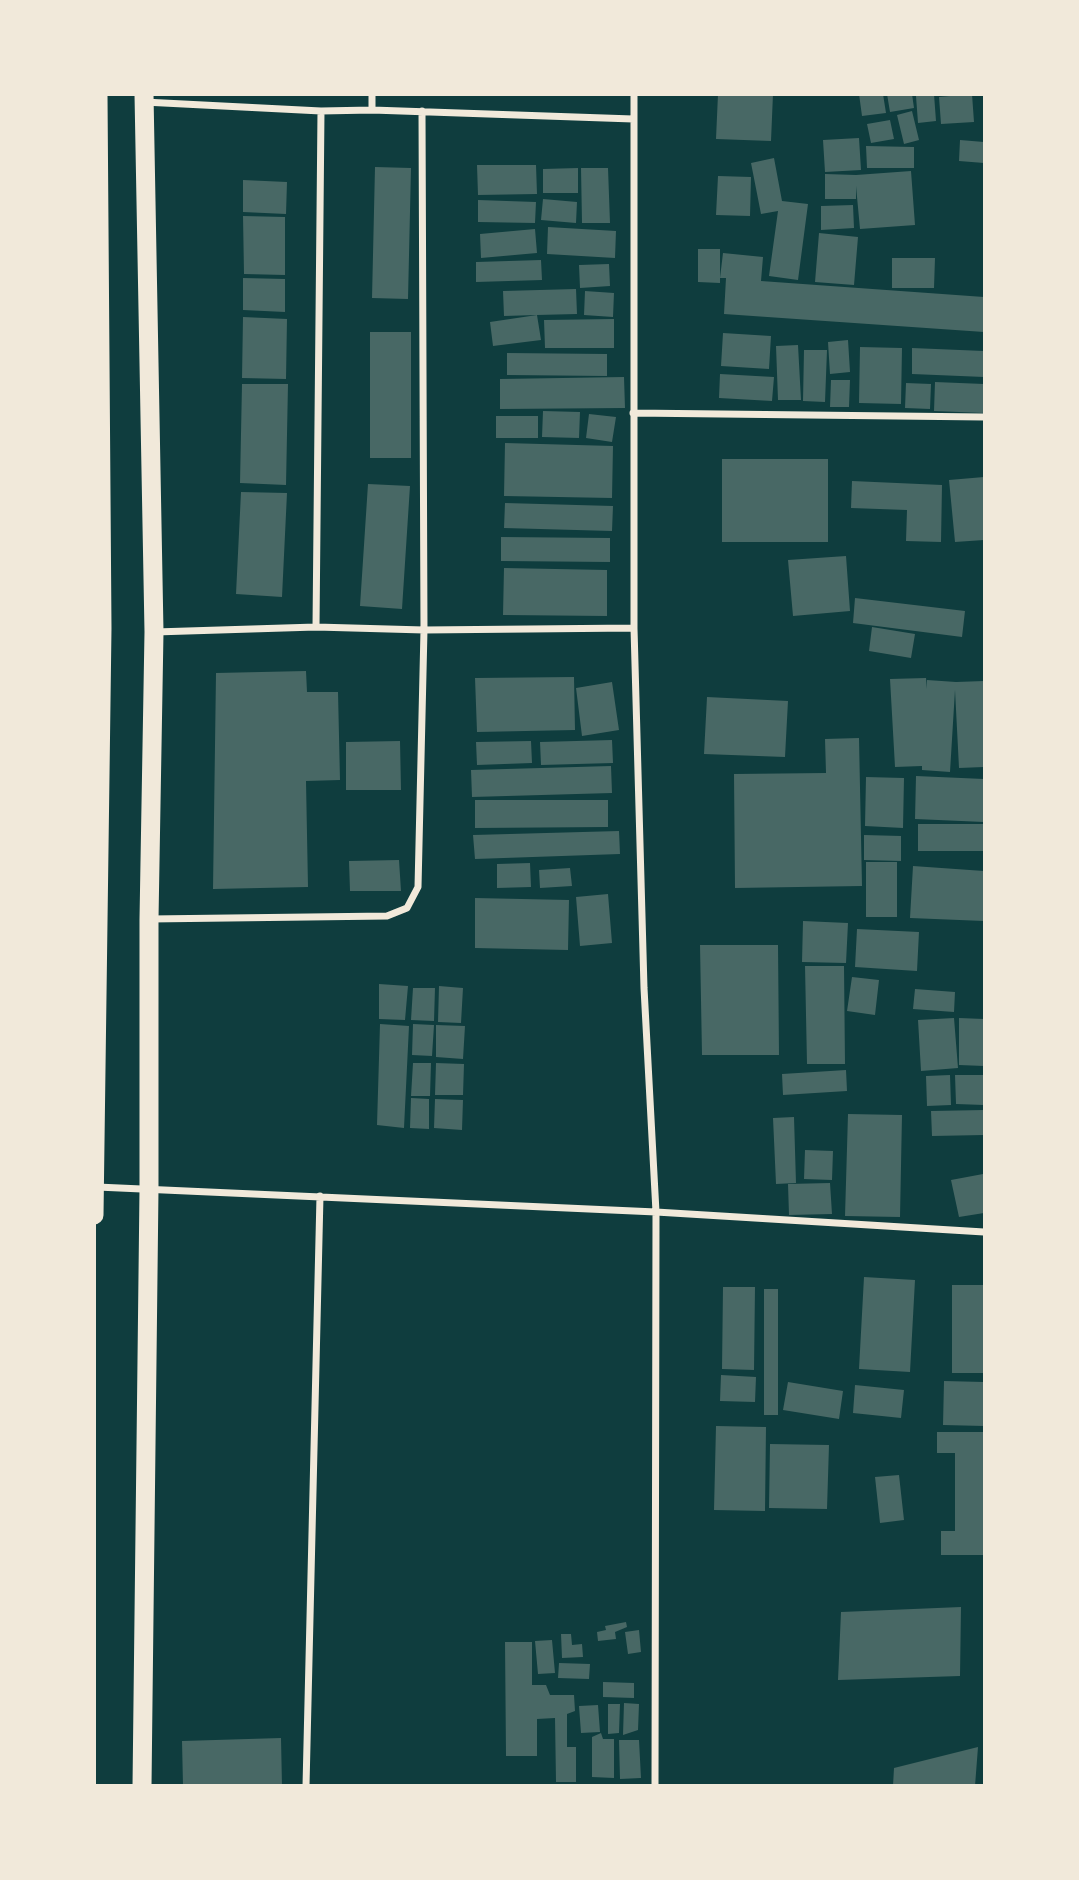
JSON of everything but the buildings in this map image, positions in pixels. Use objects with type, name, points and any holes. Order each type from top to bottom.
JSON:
[{"type":"highway","points":[[142,1786],[149,1189],[149,919],[155,632],[144,98]]},
{"type":"highway","points":[[94,1215],[98,629],[97,100]]},
{"type":"street","points":[[372,94],[372,110]]},
{"type":"street","points":[[634,94],[634,628],[644,988],[656,1212],[655,1786]]},
{"type":"street","points":[[144,98],[321,111],[422,111],[633,119]]},
{"type":"street","points":[[316,627],[321,111]]},
{"type":"street","points":[[149,919],[387,916],[407,908],[418,887],[424,629],[422,111]]},
{"type":"street","points":[[633,413],[985,417]]},
{"type":"street","points":[[155,632],[316,627],[634,628]]},
{"type":"street","points":[[94,1187],[656,1212],[985,1233]]},
{"type":"street","points":[[306,1786],[320,1196]]}]
